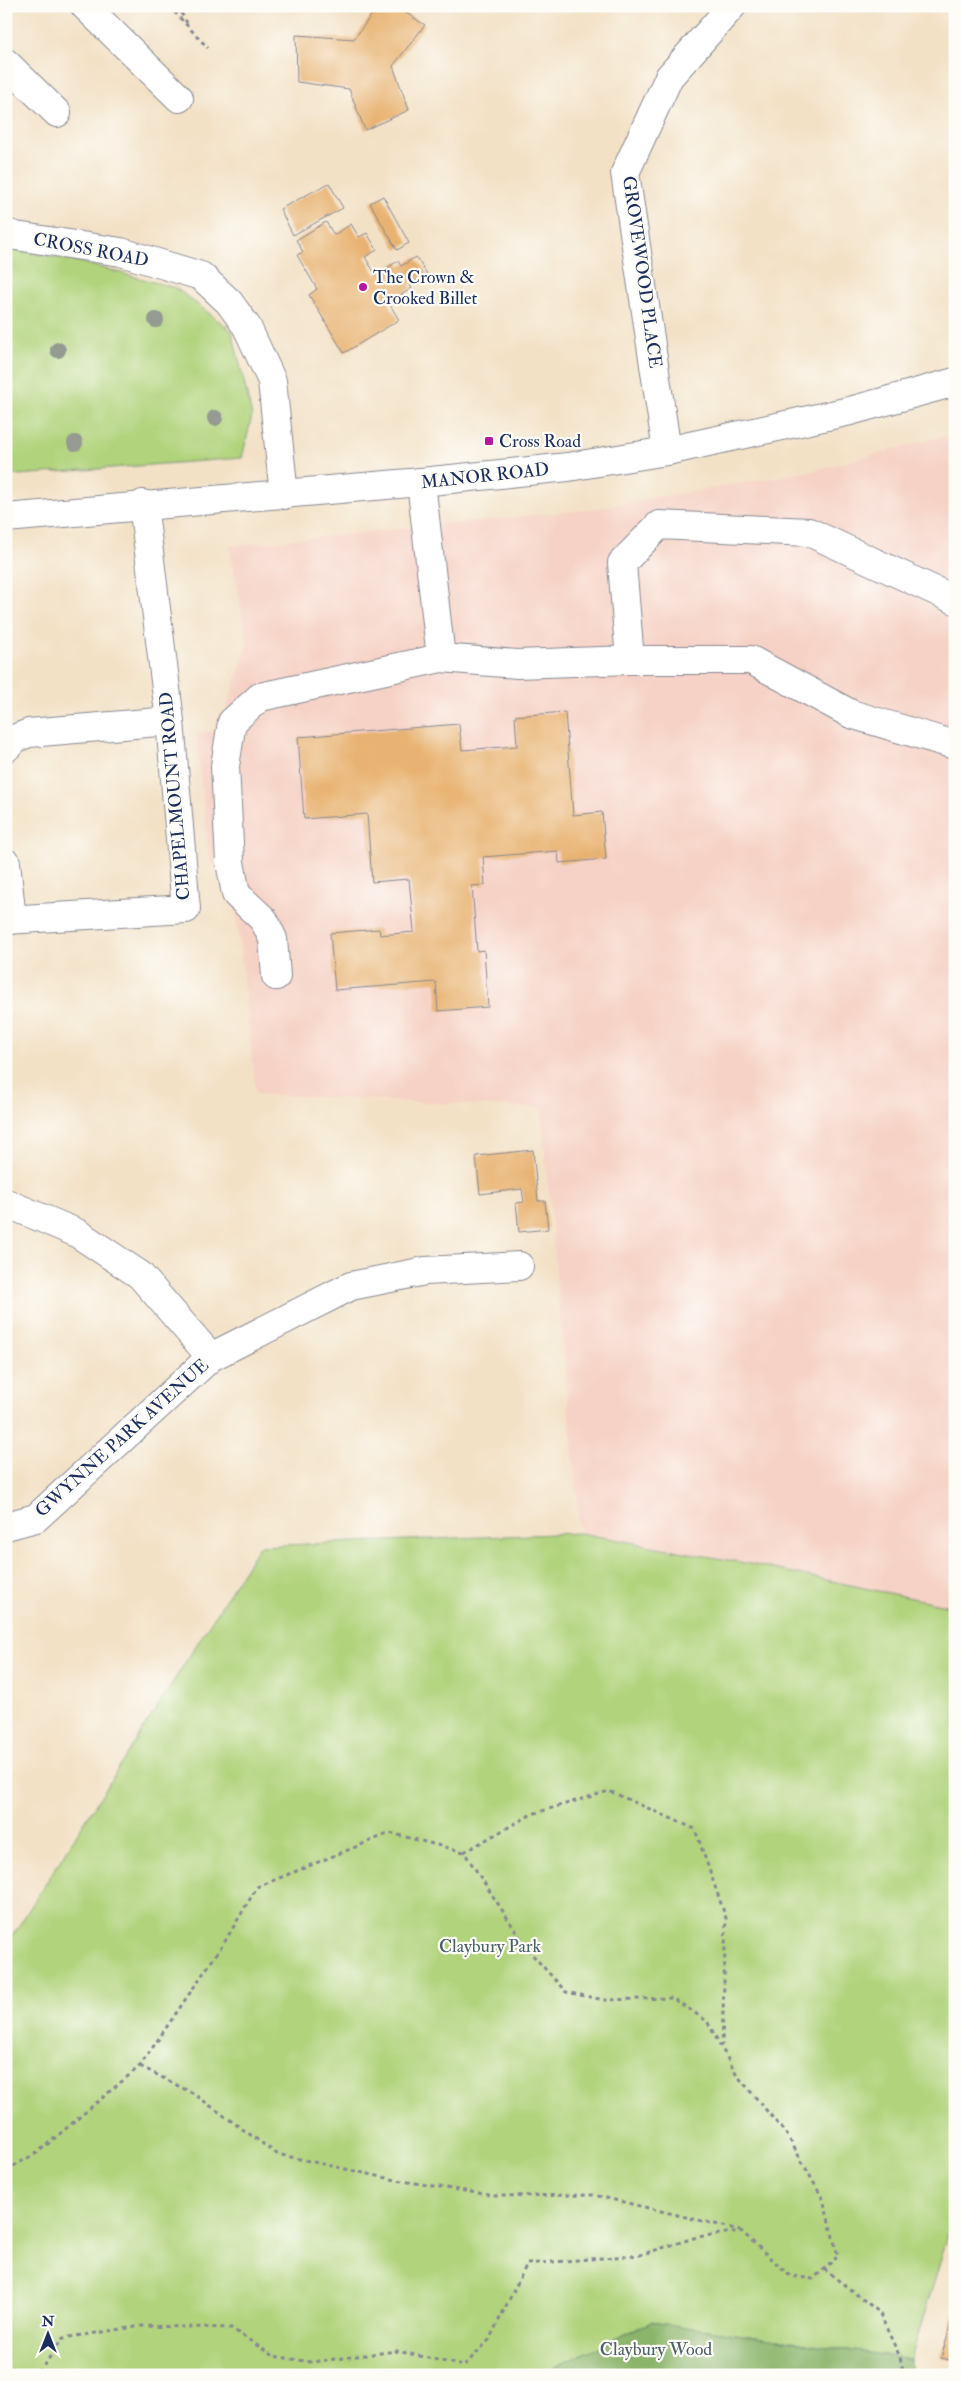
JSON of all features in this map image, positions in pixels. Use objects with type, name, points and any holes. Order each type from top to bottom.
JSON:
[{"type":"street","points":[[85,6],[179,98]]},
{"type":"street","name":"GROVEWOOD PLACE","points":[[667,451],[625,173],[669,76],[732,6]]},
{"type":"street","points":[[6,63],[58,113]]},
{"type":"street","name":"CROSS ROAD","points":[[6,233],[121,252],[201,276],[229,302],[247,327],[272,381],[284,494]]},
{"type":"street","name":"MANOR ROAD","points":[[6,518],[143,504],[421,482],[568,467],[667,451],[850,411],[955,382]]},
{"type":"street","points":[[421,482],[441,658]]},
{"type":"street","name":"CHAPELMOUNT ROAD","points":[[9,920],[186,909],[170,721],[143,504]]},
{"type":"street","points":[[630,660],[622,563],[659,525],[809,532],[955,600]]},
{"type":"street","points":[[276,976],[273,939],[264,920],[236,894],[230,862],[225,766],[232,722],[260,697],[441,658],[517,664],[630,660],[751,660],[851,714],[955,746]]},
{"type":"street","points":[[6,748],[16,738],[29,733],[170,721]]},
{"type":"street","points":[[6,863],[9,920]]},
{"type":"street","points":[[6,1204],[77,1233],[140,1275],[211,1357]]},
{"type":"street","name":"GWYNNE PARK AVENUE","points":[[6,1526],[36,1518],[211,1357],[351,1286],[425,1270],[519,1266]]},
{"type":"path","points":[[169,6],[208,48]]},
{"type":"path","points":[[177,6],[190,28]]},
{"type":"path","points":[[464,1852],[532,1814],[609,1790],[695,1829],[726,1918],[721,2047]]},
{"type":"path","points":[[6,2170],[37,2153],[140,2066],[224,1943],[257,1887],[390,1832],[464,1852],[529,1952],[566,1992],[604,2000],[672,1998],[706,2021],[736,2074],[787,2134],[823,2199],[838,2256],[813,2279],[790,2276],[741,2231],[594,2195],[496,2196],[396,2180],[278,2154],[194,2094],[140,2066]]},
{"type":"path","points":[[37,2375],[63,2338],[142,2326],[231,2328],[274,2356],[311,2362],[396,2351],[464,2366],[490,2340],[527,2264],[640,2255],[698,2237],[741,2231]]},
{"type":"path","points":[[824,2269],[879,2312],[900,2357],[904,2375]]},
{"type":"shaded area","points":[[955,433],[955,1607],[750,1564],[580,1533],[541,1108],[256,1094],[233,886],[210,862],[196,734],[219,730],[248,644],[229,546],[586,510],[813,471]]},
{"type":"green space","points":[[6,248],[80,262],[176,288],[232,331],[252,416],[242,458],[6,476]]},
{"type":"green space","name":"Claybury Park","points":[[580,1533],[750,1564],[955,1607],[955,2211],[911,2359],[651,2322],[538,2375],[6,2375],[6,1946],[259,1546]]},
{"type":"green space","name":"Claybury Wood","points":[[651,2322],[911,2359],[912,2375],[538,2375]]},
{"type":"building","points":[[378,6],[395,6],[425,25],[393,66],[409,110],[365,130],[349,89],[297,82],[296,35],[354,39]]},
{"type":"building","points":[[329,183],[343,208],[293,235],[280,209]]},
{"type":"building","points":[[383,196],[409,243],[397,250],[370,203]]},
{"type":"building","name":"The Crown & Crooked Billet","points":[[326,222],[334,235],[351,224],[359,237],[367,233],[377,250],[365,257],[376,275],[398,261],[401,266],[416,257],[427,274],[409,285],[412,288],[389,303],[399,320],[344,353],[309,295],[317,289],[297,255],[303,252],[296,240]]},
{"type":"building","points":[[565,712],[573,815],[602,812],[606,859],[559,863],[558,851],[483,857],[485,885],[472,886],[477,951],[484,950],[488,1007],[438,1011],[436,982],[335,990],[330,933],[379,929],[380,935],[414,932],[409,879],[372,882],[367,814],[304,819],[298,737],[459,724],[462,750],[517,746],[515,716]]},
{"type":"building","points":[[533,1150],[538,1201],[545,1201],[548,1229],[519,1232],[516,1203],[524,1202],[522,1189],[480,1194],[476,1156]]},
{"type":"building","points":[[955,2309],[955,2361],[941,2358]]},
{"type":"place","name":"The Crown & Crooked Billet","points":[[363,287]]},
{"type":"place","name":"Cross Road","points":[[489,441]]}]
